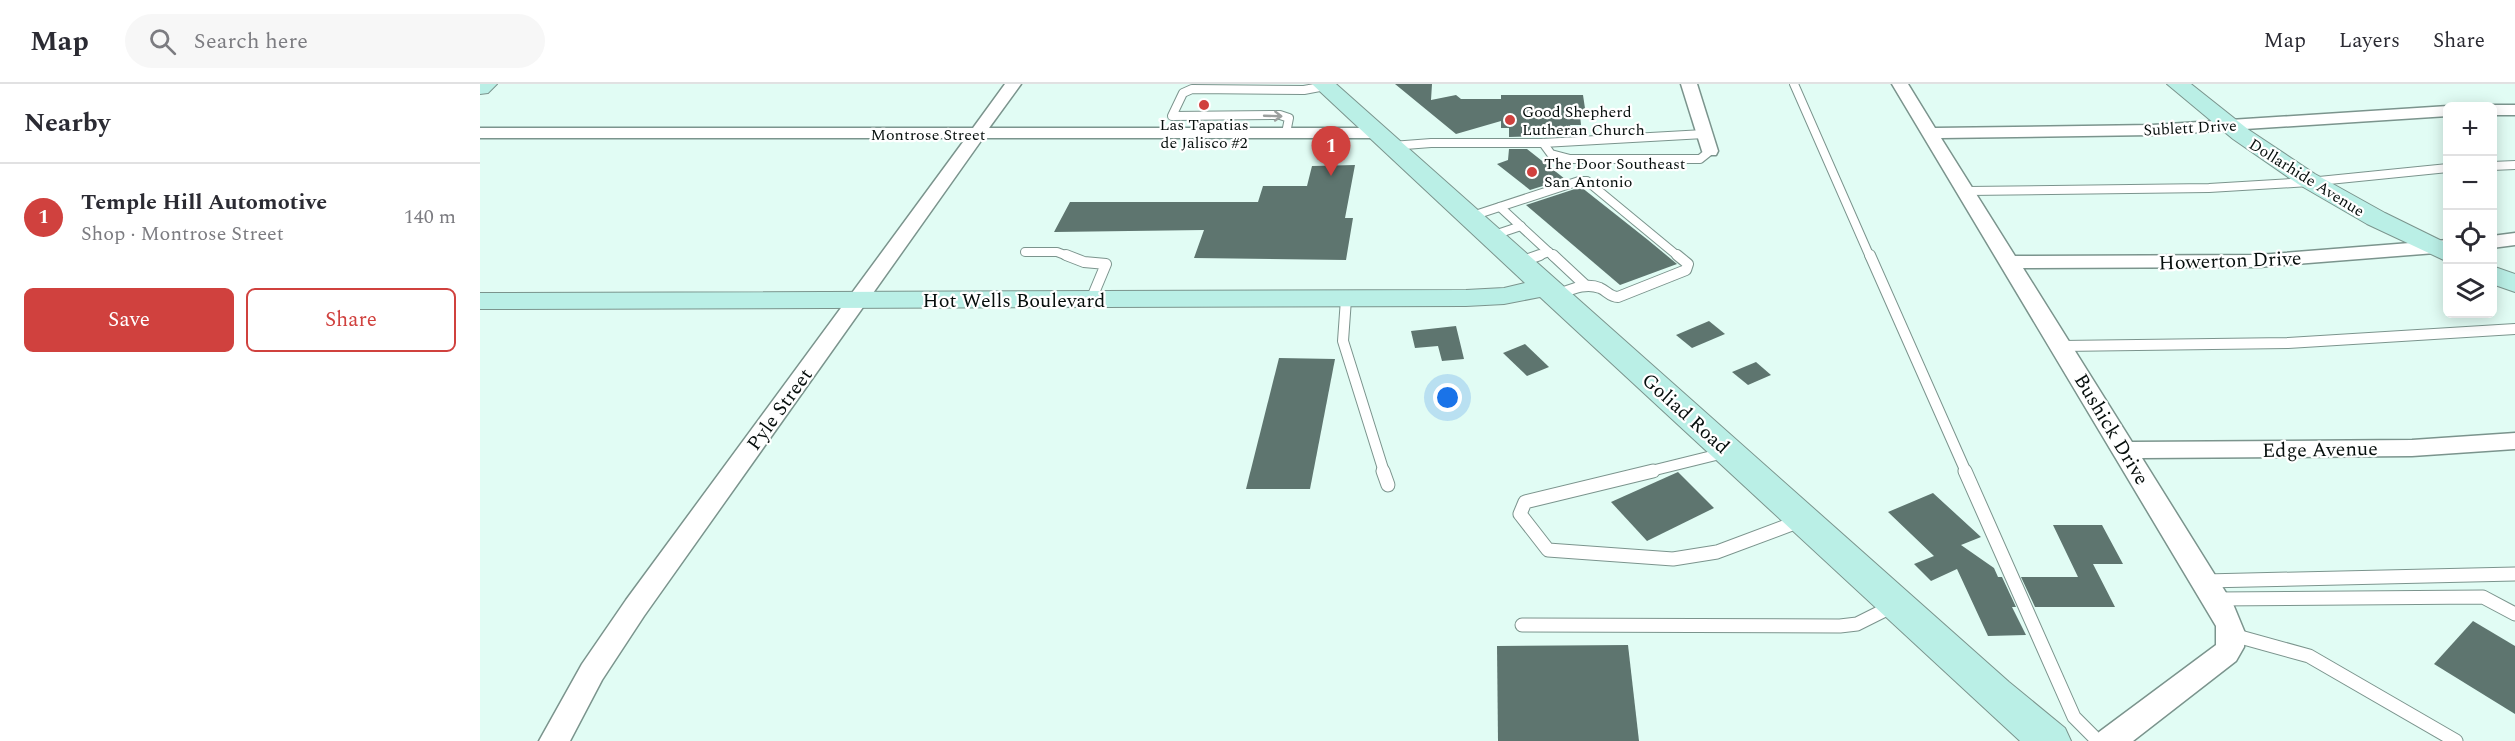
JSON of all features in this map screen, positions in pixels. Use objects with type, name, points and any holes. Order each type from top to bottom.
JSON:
[{"type":"street","points":[[480,88],[486,84]]},
{"type":"street","name":"Pyle Street","points":[[554,741],[592,672],[635,608],[1013,84]]},
{"type":"street","points":[[1689,84],[1710,151]]},
{"type":"street","name":"Bushick Drive","points":[[1900,84],[2012,262],[2210,590],[2233,635]]},
{"type":"street","name":"Dollarhide Avenue","points":[[2178,84],[2226,125],[2309,182],[2443,249]]},
{"type":"street","name":"Goliad Road","points":[[1324,85],[1520,262],[1562,289],[1729,452],[2050,741]]},
{"type":"street","points":[[2497,110],[2515,110]]},
{"type":"street","name":"Sublett Drive","points":[[1932,133],[2152,130],[2443,111]]},
{"type":"street","name":"Montrose Street","points":[[480,133],[1286,133],[1384,140]]},
{"type":"street","points":[[2497,241],[2515,239]]},
{"type":"street","name":"Howerton Drive","points":[[2012,262],[2258,261],[2443,249]]},
{"type":"street","points":[[2497,276],[2515,284]]},
{"type":"street","name":"Hot Wells Boulevard","points":[[480,301],[1466,298],[1562,289]]},
{"type":"street","name":"Edge Avenue","points":[[2124,450],[2412,448],[2515,441]]},
{"type":"street","points":[[2110,741],[2226,653],[2232,646],[2233,635]]},
{"type":"lane","points":[[1794,84],[2074,717],[2098,741]]},
{"type":"lane","points":[[1164,134],[1183,93],[1192,89],[1304,90],[1324,85]]},
{"type":"lane","points":[[1172,116],[1280,116],[1289,118],[1286,133]]},
{"type":"lane","points":[[1384,140],[1543,143],[1704,134]]},
{"type":"lane","points":[[1543,143],[1551,154],[1570,159],[1700,159],[1710,151]]},
{"type":"lane","points":[[2497,166],[2515,165]]},
{"type":"lane","points":[[1968,192],[2209,188],[2309,182],[2443,169]]},
{"type":"lane","points":[[1480,226],[1500,207],[1579,181],[1587,182],[1688,264],[1686,270],[1618,297],[1613,297],[1602,287],[1562,289],[1549,252],[1500,207]]},
{"type":"lane","points":[[1480,226],[1521,226]]},
{"type":"lane","points":[[1026,252],[1057,252],[1084,262],[1106,264],[1091,300]]},
{"type":"lane","points":[[1520,262],[1549,252]]},
{"type":"lane","points":[[1346,299],[1343,341],[1388,485]]},
{"type":"lane","points":[[2062,346],[2340,342],[2515,329]]},
{"type":"lane","points":[[1729,452],[1525,502],[1520,514],[1548,550],[1672,559],[1717,552],[1803,520]]},
{"type":"lane","points":[[2210,590],[2515,574]]},
{"type":"lane","points":[[2210,590],[2483,597],[2515,614]]},
{"type":"lane","points":[[1522,625],[1840,626],[1857,624],[1896,604]]},
{"type":"lane","points":[[2233,635],[2309,656],[2456,741]]},
{"type":"building","name":"Good Shepherd Lutheran Church","points":[[1395,84],[1432,84],[1431,100],[1456,95],[1461,99],[1501,99],[1501,95],[1583,95],[1586,115],[1580,115],[1581,125],[1570,125],[1571,128],[1547,128],[1547,136],[1509,137],[1509,128],[1501,128],[1501,121],[1456,134]]},
{"type":"building","name":"The Door Southeast San Antonio","points":[[1509,149],[1527,149],[1565,179],[1530,190],[1497,164],[1508,160]]},
{"type":"building","points":[[1355,165],[1345,218],[1353,218],[1346,260],[1194,258],[1204,230],[1054,232],[1070,202],[1258,202],[1263,186],[1307,186],[1312,166]]},
{"type":"building","points":[[1581,187],[1677,264],[1620,285],[1526,205]]},
{"type":"building","points":[[1709,321],[1725,334],[1692,348],[1676,335]]},
{"type":"building","points":[[1456,326],[1464,359],[1442,361],[1438,346],[1415,348],[1411,331]]},
{"type":"building","points":[[1525,344],[1549,367],[1527,376],[1503,353]]},
{"type":"building","points":[[1279,358],[1335,359],[1310,489],[1246,489]]},
{"type":"building","points":[[1756,362],[1771,375],[1748,385],[1732,372]]},
{"type":"building","points":[[1678,472],[1714,508],[1647,541],[1611,502]]},
{"type":"building","points":[[1933,493],[1981,537],[1961,545],[1994,568],[1998,577],[2002,577],[2016,607],[2012,607],[2026,635],[1988,636],[1957,569],[1931,581],[1914,564],[1934,556],[1888,512]]},
{"type":"building","points":[[2053,525],[2102,525],[2123,564],[2093,564],[2115,607],[2035,607],[2021,577],[2078,577]]},
{"type":"building","points":[[2473,621],[2515,646],[2515,714],[2434,664]]},
{"type":"building","points":[[1628,645],[1639,741],[1498,741],[1497,646]]},
{"type":"place","name":"Las Tapatias de Jalisco #2","points":[[1204,105]]},
{"type":"place","name":"Good Shepherd Lutheran Church","points":[[1510,120]]},
{"type":"place","name":"The Door Southeast San Antonio","points":[[1532,172]]},
{"type":"place","name":"Temple Hill Automotive","points":[[1331,176]]}]
